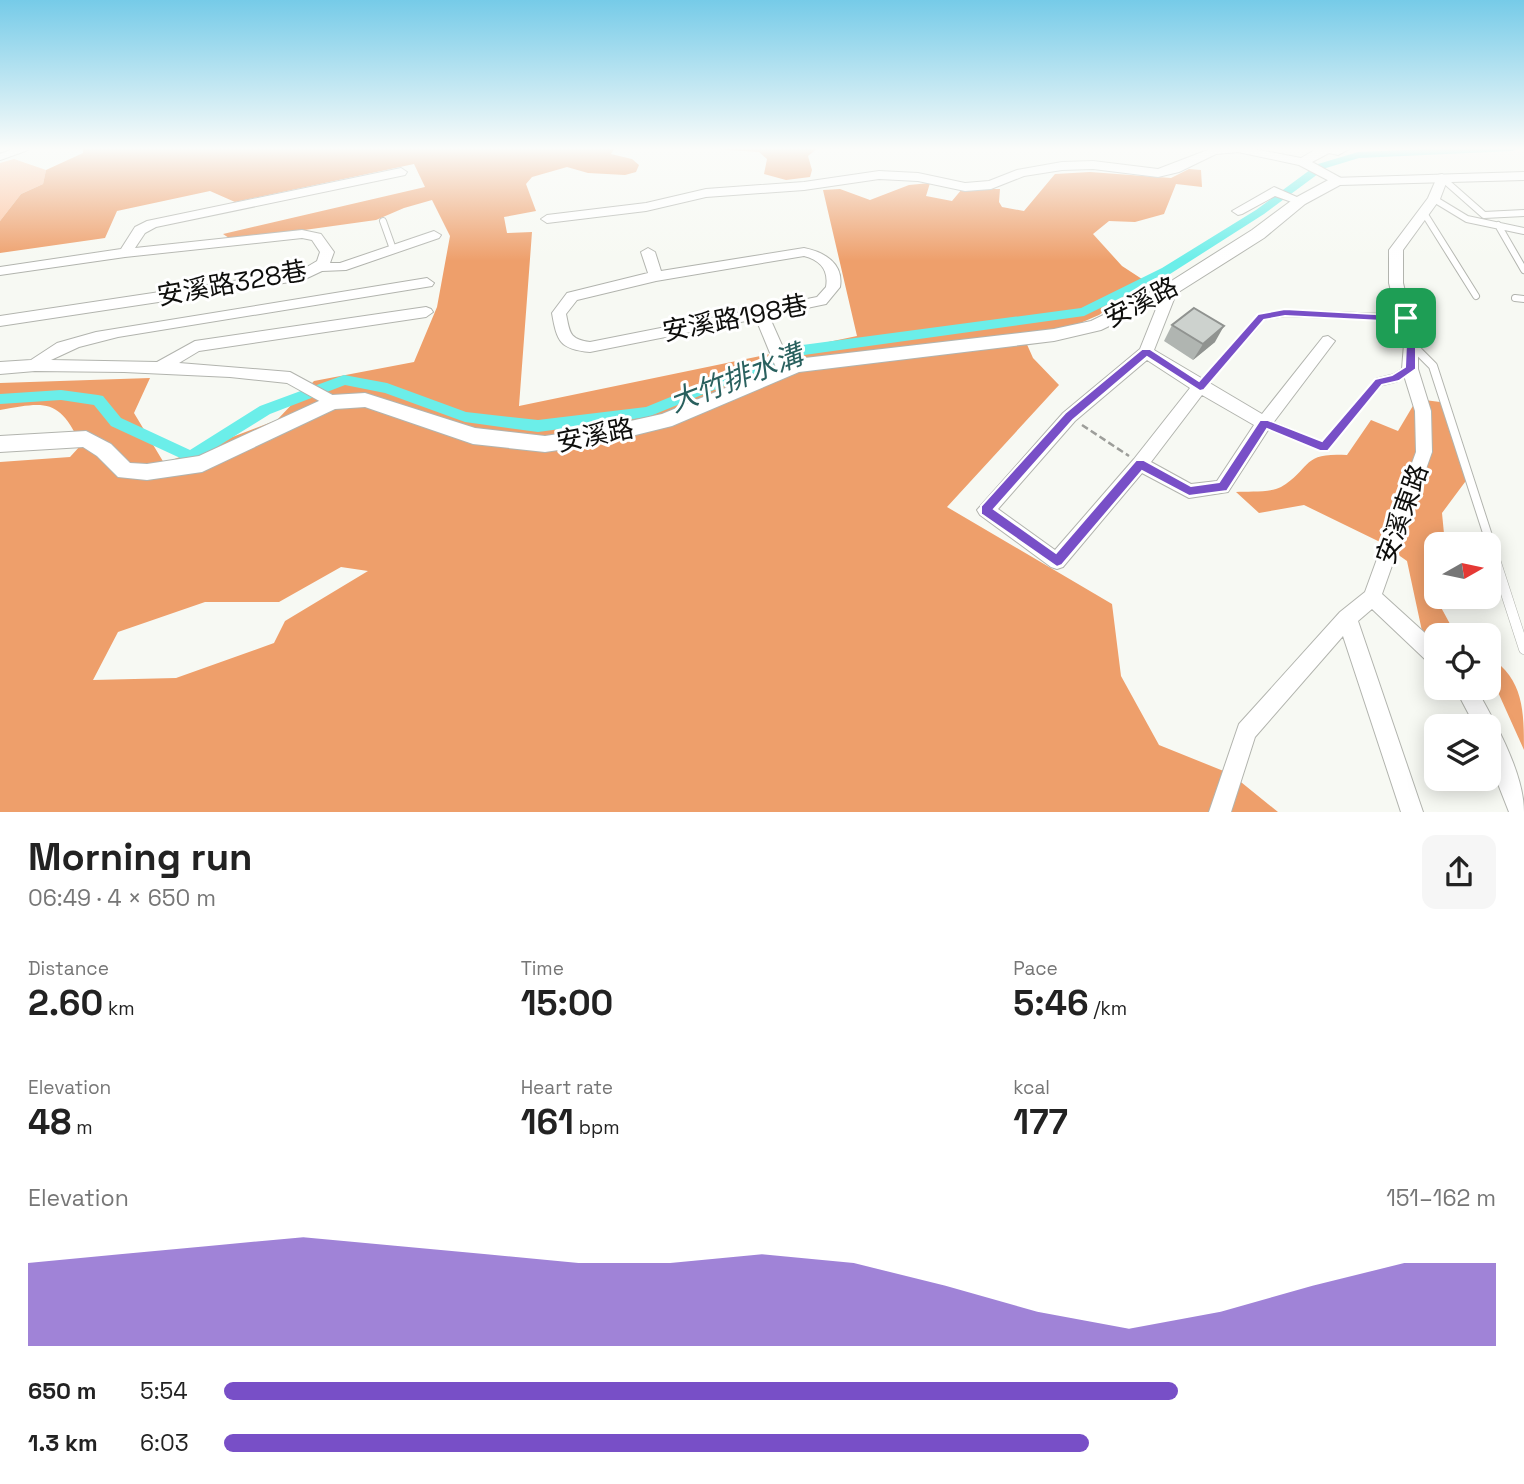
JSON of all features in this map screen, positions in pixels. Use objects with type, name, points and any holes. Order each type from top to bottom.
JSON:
[{"type":"street","points":[[125,253],[140,230],[152,224],[334,186]]},
{"type":"street","points":[[547,219],[646,207],[706,192],[805,186]]},
{"type":"street","points":[[959,186],[979,186]]},
{"type":"street","name":"安溪路","points":[[0,444],[86,439],[104,450],[125,471],[169,470],[202,464],[332,402],[365,400],[429,419],[472,436],[545,444],[599,436],[665,421],[781,363],[796,366],[1054,335],[1096,326],[1171,289],[1258,234],[1297,200],[1327,186]]},
{"type":"street","name":"安溪東路","points":[[1220,812],[1246,731],[1347,618],[1372,597],[1424,452],[1423,411],[1410,369],[1411,344],[1396,283],[1396,250],[1429,206],[1438,186]]},
{"type":"street","points":[[1238,211],[1274,191],[1297,200]]},
{"type":"street","name":"安溪路328巷","points":[[0,271],[125,253],[302,234],[316,237],[327,252],[321,267],[303,275],[0,321]]},
{"type":"street","points":[[321,267],[341,267],[434,235]]},
{"type":"street","points":[[648,252],[656,276]]},
{"type":"street","name":"安溪路198巷","points":[[804,253],[819,254],[828,262],[835,285],[831,294],[821,301],[590,347],[573,345],[563,335],[559,313],[572,296],[656,276],[804,253]]},
{"type":"street","points":[[35,365],[58,350],[96,337],[427,284]]},
{"type":"street","points":[[1171,289],[1146,352],[1069,416],[986,510],[1057,561],[1140,464],[1200,387]]},
{"type":"street","points":[[161,367],[195,346],[426,312]]},
{"type":"street","points":[[760,312],[781,363]]},
{"type":"street","points":[[1140,464],[1189,491],[1222,487],[1264,424],[1328,341]]},
{"type":"street","points":[[1146,352],[1264,424]]},
{"type":"street","points":[[0,368],[35,365],[161,367],[290,378],[332,402]]},
{"type":"street","points":[[1372,597],[1424,645]]},
{"type":"street","points":[[1347,618],[1412,812]]},
{"type":"street","points":[[1501,764],[1520,812]]},
{"type":"lane","points":[[1451,186],[1484,215],[1524,213]]},
{"type":"lane","points":[[1429,206],[1467,219],[1524,231]]},
{"type":"lane","points":[[1429,206],[1476,296]]},
{"type":"lane","points":[[383,221],[393,249]]},
{"type":"lane","points":[[1498,225],[1524,270]]},
{"type":"lane","points":[[1200,387],[1261,317],[1285,313],[1406,318]]},
{"type":"lane","points":[[1411,344],[1433,366],[1524,649]]},
{"type":"lane","points":[[1264,424],[1324,447],[1379,382],[1395,378],[1410,369]]},
{"type":"path","points":[[1069,416],[1140,464]]},
{"type":"shaded area","points":[[0,186],[39,186],[21,194],[0,221]]},
{"type":"shaded area","points":[[39,186],[311,186],[235,202],[210,191],[117,211],[105,238],[0,253],[0,221],[21,194]]},
{"type":"shaded area","points":[[527,186],[536,211],[504,217],[507,233],[532,232],[519,406],[857,336],[823,190],[840,189],[870,200],[907,186],[929,186],[926,196],[952,201],[962,189],[1000,189],[999,202],[1002,207],[1024,211],[1045,186],[1175,186],[1164,214],[1135,222],[1109,221],[1093,234],[1122,266],[1145,281],[1099,315],[1064,330],[1025,340],[1033,358],[1059,385],[947,507],[1112,604],[1121,676],[1159,745],[1231,774],[1278,812],[0,812],[0,462],[70,457],[81,445],[66,419],[50,407],[29,405],[0,410],[0,383],[150,378],[134,413],[164,463],[277,420],[314,381],[414,362],[437,307],[450,236],[432,200],[376,220],[232,240],[223,234],[425,187]],"holes":[[[341,567],[368,571],[285,621],[274,643],[176,678],[93,680],[118,632],[205,602],[279,602]]]},
{"type":"shaded area","points":[[1417,399],[1440,402],[1468,478],[1442,513],[1444,532],[1424,532],[1424,609],[1442,609],[1449,623],[1424,623],[1424,633],[1407,561],[1380,542],[1304,505],[1259,513],[1236,492],[1276,489],[1291,480],[1314,459],[1347,455],[1371,420],[1398,431]]},
{"type":"shaded area","points":[[1501,666],[1509,675],[1520,698],[1524,750],[1501,699]]},
{"type":"building","points":[[1194,308],[1224,326],[1203,344],[1172,325]]},
{"type":"waterway","name":"大竹排水溝","points":[[0,399],[61,395],[98,400],[116,422],[191,457],[265,410],[344,380],[387,388],[465,417],[538,426],[648,412],[795,351],[1084,312],[1166,271],[1260,212],[1295,186]]},
{"type":"route","points":[[1285,313],[1406,318],[1411,344],[1410,369],[1395,378],[1379,382],[1324,447],[1264,424],[1222,487],[1189,491],[1140,464],[1057,561],[986,510],[1069,416],[1146,352],[1200,387],[1261,317],[1285,313]]}]
